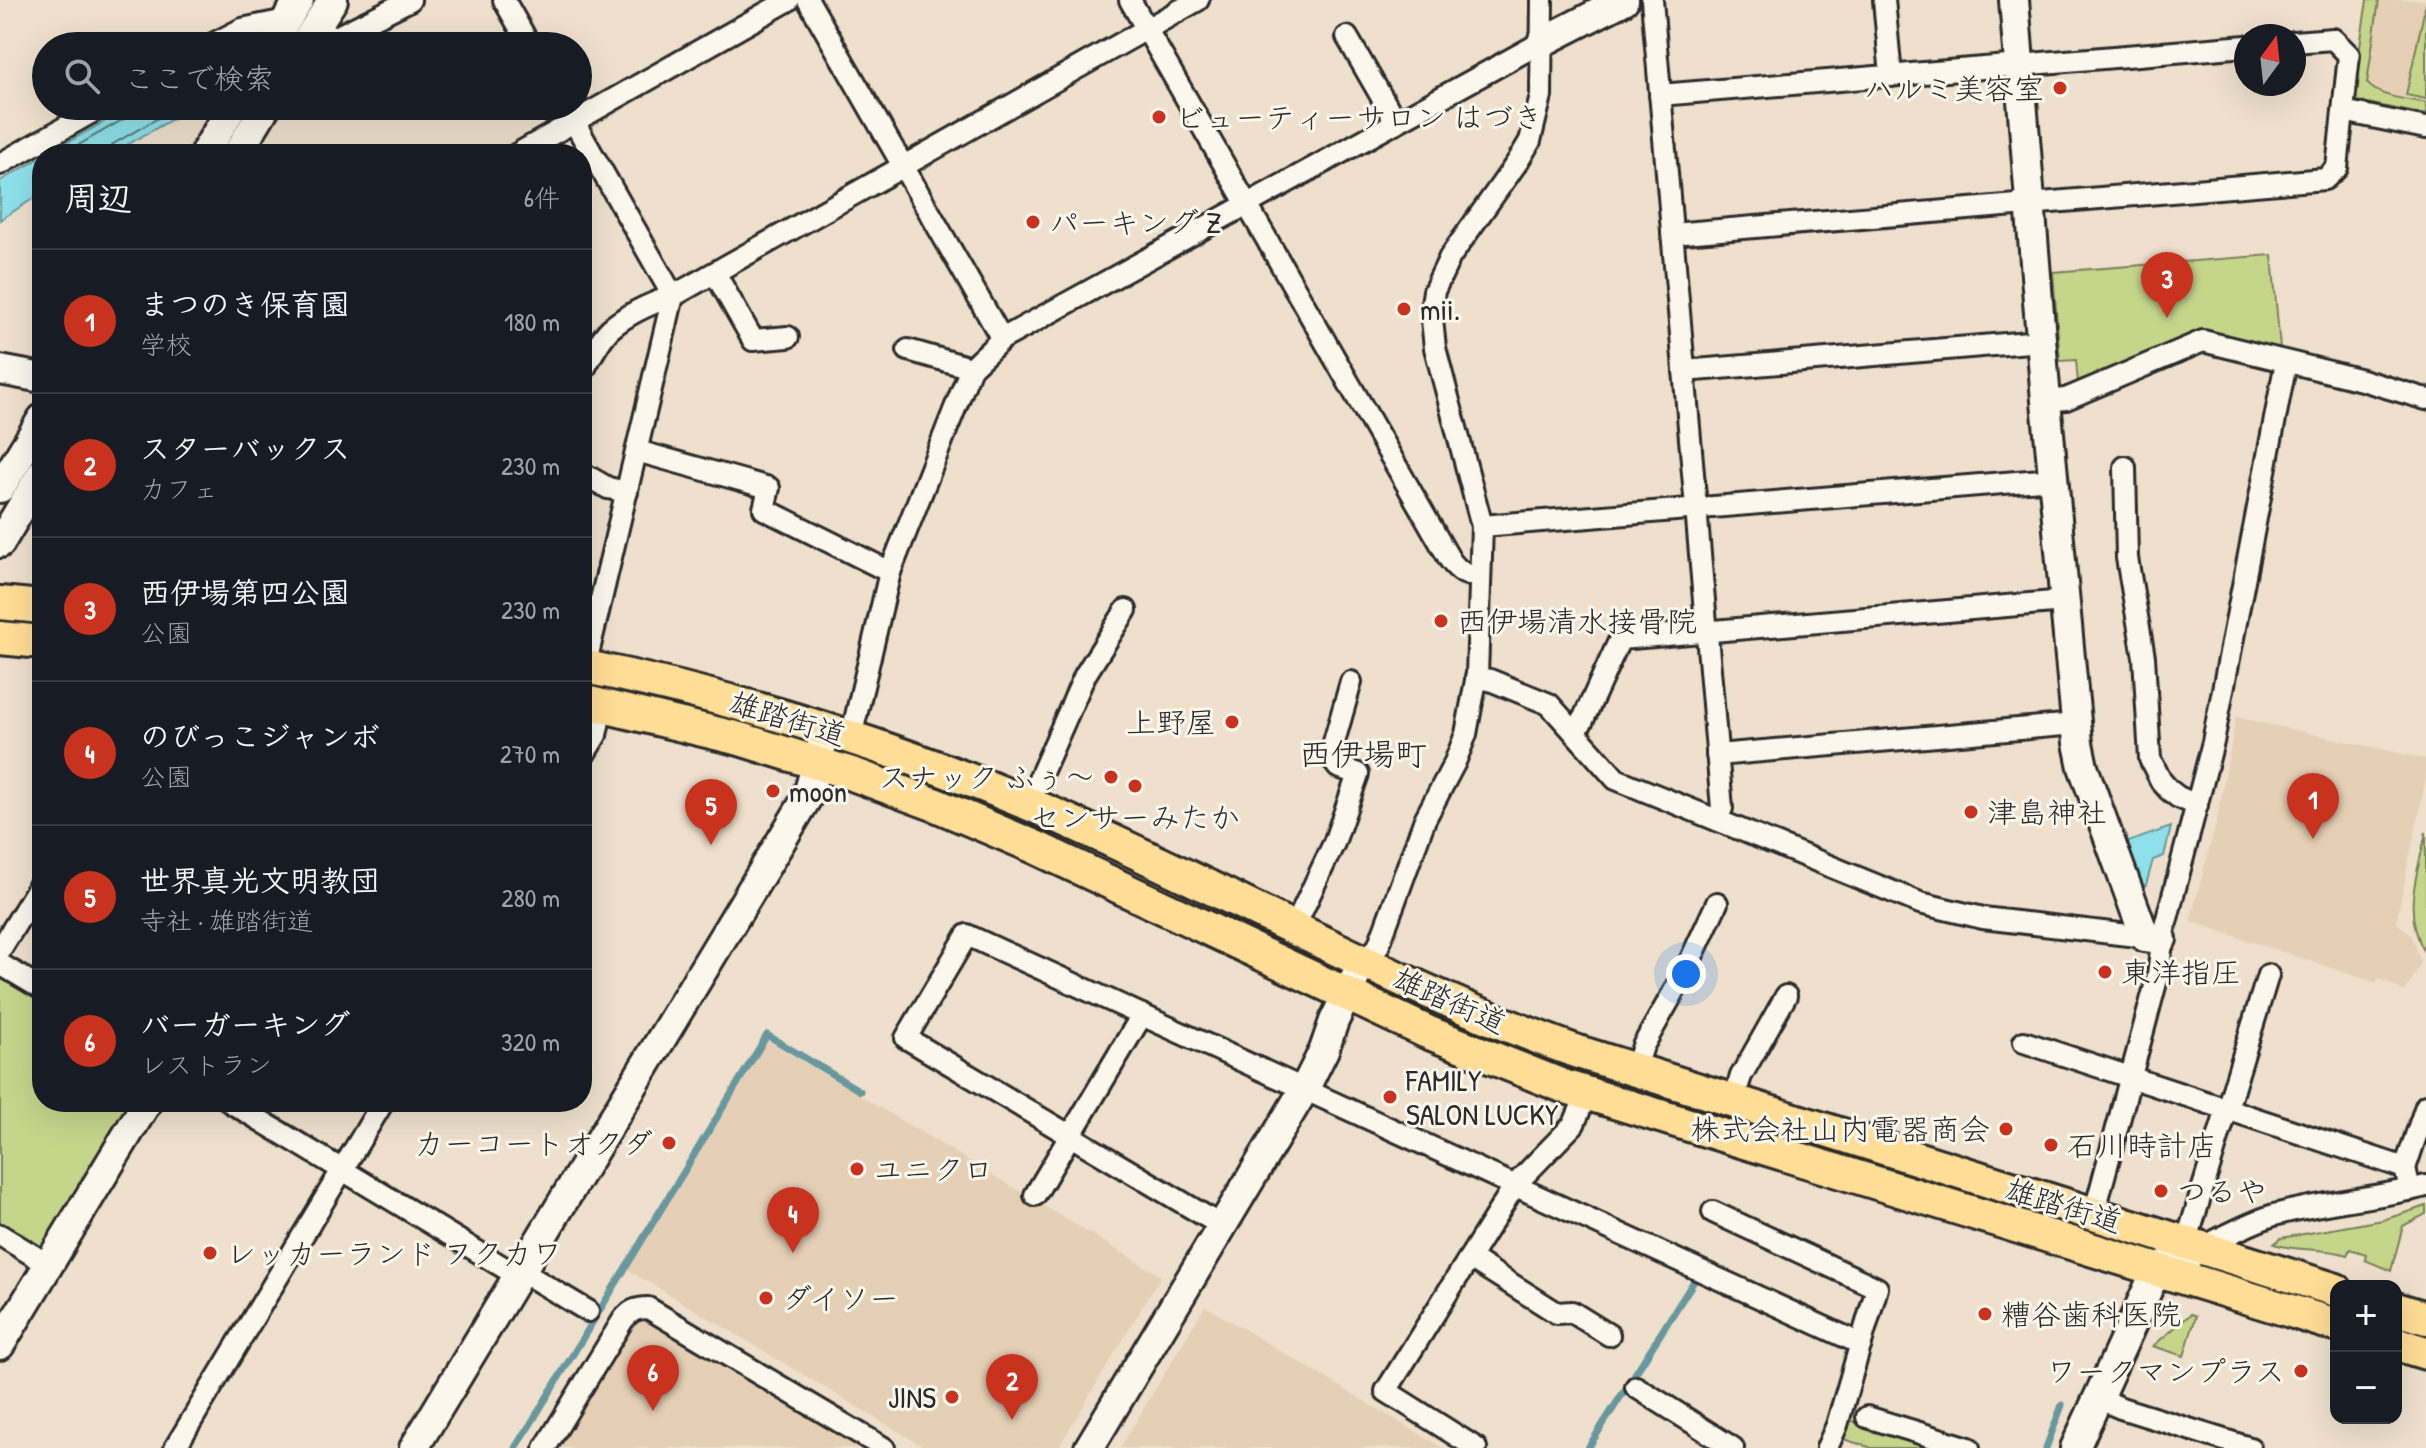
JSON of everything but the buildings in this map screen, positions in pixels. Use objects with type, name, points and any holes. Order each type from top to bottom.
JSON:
[{"type":"main road","points":[[0,603],[32,606]]},
{"type":"main road","points":[[0,638],[32,641]]},
{"type":"main road","name":"雄踏街道","points":[[592,669],[683,687],[839,733],[950,772],[1028,804],[1485,1017],[1635,1071],[2330,1288]]},
{"type":"main road","name":"雄踏街道","points":[[592,703],[740,739],[886,785],[998,831],[1471,1051],[1587,1093],[2330,1323]]},
{"type":"main road","points":[[2402,1311],[2426,1318]]},
{"type":"main road","points":[[2402,1346],[2426,1353]]},
{"type":"street","points":[[312,32],[333,0]]},
{"type":"street","points":[[346,32],[410,0]]},
{"type":"street","points":[[504,0],[522,32]]},
{"type":"street","points":[[592,102],[789,0]]},
{"type":"street","points":[[808,0],[1002,339]]},
{"type":"street","points":[[1130,0],[1450,560],[1457,570],[1468,576],[1480,576]]},
{"type":"street","points":[[592,358],[611,329],[655,302],[673,296],[715,273],[1198,0]]},
{"type":"street","points":[[1089,1448],[1305,1088],[1363,961],[1378,947],[1425,819],[1466,734],[1476,678],[1482,526],[1435,348],[1431,310],[1434,291],[1450,257],[1530,141],[1541,96],[1542,0]]},
{"type":"street","points":[[414,1448],[807,798],[817,762],[839,733],[890,572],[971,368],[1002,339],[1624,0]]},
{"type":"street","points":[[1652,0],[1722,808],[1717,820]]},
{"type":"street","points":[[1884,0],[1891,76]]},
{"type":"street","points":[[2014,0],[2076,724],[2083,767],[2154,938],[2158,975],[2094,1214]]},
{"type":"street","points":[[236,32],[292,10]]},
{"type":"street","points":[[279,32],[292,10]]},
{"type":"street","points":[[1347,37],[1396,122]]},
{"type":"street","points":[[1672,234],[2325,179],[2337,168],[2349,55],[2333,39],[2306,41]]},
{"type":"street","points":[[1660,95],[2234,47]]},
{"type":"street","points":[[2343,111],[2426,128]]},
{"type":"street","points":[[36,144],[78,120]]},
{"type":"street","points":[[210,144],[225,120]]},
{"type":"street","points":[[243,144],[258,120]]},
{"type":"street","points":[[530,144],[561,120]]},
{"type":"street","points":[[572,120],[586,144]]},
{"type":"street","points":[[0,164],[32,146]]},
{"type":"street","points":[[592,154],[673,296],[592,634]]},
{"type":"street","points":[[715,273],[753,340],[788,337]]},
{"type":"street","points":[[1684,371],[2041,341]]},
{"type":"street","points":[[2046,401],[2066,399],[2203,341],[2426,399]]},
{"type":"street","points":[[908,350],[971,368]]},
{"type":"street","points":[[0,370],[32,376]]},
{"type":"street","points":[[2154,938],[2197,805],[2213,742],[2284,372]]},
{"type":"street","points":[[0,488],[32,435]]},
{"type":"street","points":[[637,451],[769,488],[764,509],[890,572]]},
{"type":"street","points":[[2125,467],[2127,558],[2144,657],[2150,759],[2169,790],[2197,805]]},
{"type":"street","points":[[592,479],[608,488],[627,492]]},
{"type":"street","points":[[1482,526],[2053,479]]},
{"type":"street","points":[[0,543],[32,490]]},
{"type":"street","points":[[1573,730],[1582,722],[1620,639],[2065,601]]},
{"type":"street","points":[[1028,804],[1085,675],[1126,610]]},
{"type":"street","points":[[1476,678],[1490,680],[1549,704],[1616,779],[1920,903],[1983,918],[2154,938]]},
{"type":"street","points":[[1294,928],[1334,843],[1358,774],[1338,767],[1330,756],[1351,682]]},
{"type":"street","points":[[592,703],[596,735],[592,742]]},
{"type":"street","points":[[1717,755],[2076,724]]},
{"type":"street","points":[[0,950],[32,897]]},
{"type":"street","points":[[1635,1071],[1643,1046],[1685,972],[1717,903]]},
{"type":"street","points":[[1222,1226],[906,1038],[967,935],[1861,1344]]},
{"type":"street","points":[[0,964],[32,983]]},
{"type":"street","points":[[2193,1245],[2268,975]]},
{"type":"street","points":[[1733,1101],[1741,1076],[1786,996]]},
{"type":"street","points":[[1035,1195],[1142,1015]]},
{"type":"street","points":[[2024,1042],[2405,1168],[2418,1188],[2275,1215],[2193,1245],[2157,1269],[2075,1448]]},
{"type":"street","points":[[1476,1448],[1386,1391],[1515,1185],[1574,1124],[1587,1093]]},
{"type":"street","points":[[2405,1168],[2426,1106]]},
{"type":"street","points":[[0,1345],[141,1112]]},
{"type":"street","points":[[247,1112],[588,1311]]},
{"type":"street","points":[[175,1448],[377,1112]]},
{"type":"street","points":[[1713,1212],[1877,1288],[1837,1425],[1827,1448]]},
{"type":"street","points":[[0,1235],[49,1265]]},
{"type":"street","points":[[1470,1258],[1557,1313],[1572,1312],[1609,1335]]},
{"type":"street","points":[[545,1448],[623,1320],[638,1308],[648,1308],[884,1448]]},
{"type":"street","points":[[1636,1387],[1733,1448]]},
{"type":"street","points":[[2098,1398],[2250,1448]]},
{"type":"street","points":[[1893,1425],[1900,1404]]},
{"type":"street","points":[[1867,1417],[1969,1448]]},
{"type":"shaded area","points":[[2367,0],[2426,0],[2426,115],[2358,101]]},
{"type":"shaded area","points":[[2236,717],[2426,759],[2426,779],[2396,922],[2412,936],[2421,963],[2405,992],[2379,978],[2376,983],[2190,921],[2217,820]]},
{"type":"shaded area","points":[[767,1040],[1161,1276],[1058,1448],[926,1448],[628,1270]]},
{"type":"shaded area","points":[[1205,1306],[1319,1374],[1443,1448],[1120,1448]]},
{"type":"shaded area","points":[[641,1321],[651,1323],[861,1448],[560,1448],[633,1327]]},
{"type":"green space","points":[[2367,0],[2379,0],[2367,83],[2386,95],[2426,103],[2426,115],[2358,101],[2353,92]]},
{"type":"green space","points":[[2426,3],[2426,99],[2406,95]]},
{"type":"green space","points":[[2272,255],[2280,349],[2202,331],[2078,382],[2076,360],[2060,361],[2053,272]]},
{"type":"green space","points":[[2426,832],[2426,955],[2414,924],[2413,894]]},
{"type":"green space","points":[[8,978],[32,993],[32,1112],[127,1112],[46,1245],[32,1248],[0,1229],[0,980]]},
{"type":"green space","points":[[1504,1041],[1890,1163],[2005,1212],[1579,1078]]},
{"type":"green space","points":[[2426,1206],[2426,1214],[2403,1226],[2391,1271],[2365,1260],[2366,1254],[2350,1249],[2347,1255],[2274,1244],[2281,1238],[2383,1220]]},
{"type":"green space","points":[[2191,1314],[2196,1316],[2184,1356],[2153,1346]]},
{"type":"green space","points":[[1846,1419],[1939,1448],[1872,1448],[1840,1438]]},
{"type":"water","points":[[107,120],[170,120],[128,144],[65,144]]},
{"type":"water","points":[[32,163],[32,199],[0,220],[0,181]]},
{"type":"water","points":[[2171,827],[2164,856],[2153,860],[2146,885],[2140,887],[2125,843]]},
{"type":"waterway","points":[[516,1448],[767,1035],[860,1091]]},
{"type":"waterway","points":[[1588,1448],[1694,1281]]},
{"type":"waterway","points":[[2046,1448],[2062,1405]]},
{"type":"place","name":"ハルミ美容室","points":[[2060,88]]},
{"type":"place","name":"ビューティーサロン はづき","points":[[1159,117]]},
{"type":"place","name":"パーキング Z","points":[[1033,222]]},
{"type":"place","name":"mii.","points":[[1404,309]]},
{"type":"place","name":"西伊場第四公園","points":[[2167,318]]},
{"type":"place","name":"西伊場清水接骨院","points":[[1441,621]]},
{"type":"place","name":"上野屋","points":[[1232,722]]},
{"type":"place","name":"スナック ふぅ～","points":[[1111,777]]},
{"type":"place","name":"センサーみたか","points":[[1135,786]]},
{"type":"place","name":"moon","points":[[773,791]]},
{"type":"place","name":"津島神社","points":[[1971,812]]},
{"type":"place","name":"まつのき保育園","points":[[2313,839]]},
{"type":"place","name":"世界真光文明教団","points":[[711,845]]},
{"type":"place","name":"東洋指圧","points":[[2105,972]]},
{"type":"place","name":"FAMILY SALON LUCKY","points":[[1390,1097]]},
{"type":"place","name":"株式会社山内電器商会","points":[[2006,1129]]},
{"type":"place","name":"カーコートオクダ","points":[[669,1143]]},
{"type":"place","name":"石川時計店","points":[[2051,1145]]},
{"type":"place","name":"ユニクロ","points":[[857,1169]]},
{"type":"place","name":"つるや","points":[[2161,1191]]},
{"type":"place","name":"レッカーランド フクカワ","points":[[210,1253]]},
{"type":"place","name":"のびっこジャンボ","points":[[793,1253]]},
{"type":"place","name":"ダイソー","points":[[766,1298]]},
{"type":"place","name":"糟谷歯科医院","points":[[1985,1314]]},
{"type":"place","name":"ワークマンプラス","points":[[2301,1371]]},
{"type":"place","name":"JINS","points":[[952,1397]]},
{"type":"place","name":"バーガーキング","points":[[653,1411]]},
{"type":"place","name":"スターバックス","points":[[1012,1420]]},
{"type":"district","name":"西伊場町","points":[[1363,753]]}]
